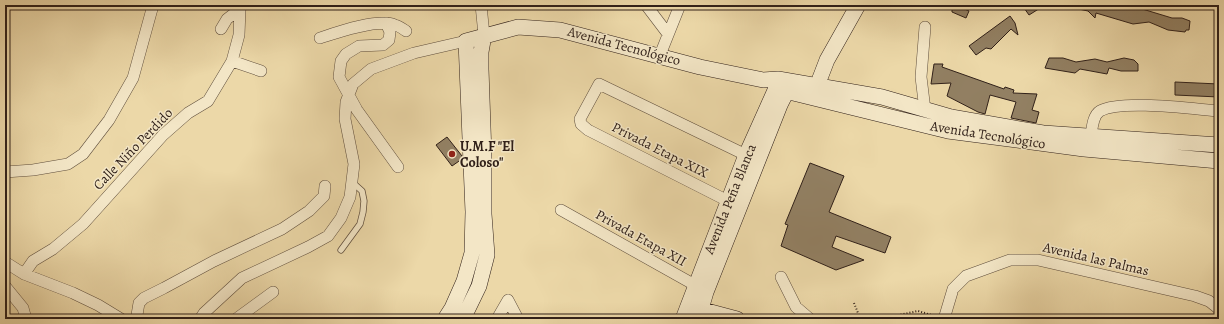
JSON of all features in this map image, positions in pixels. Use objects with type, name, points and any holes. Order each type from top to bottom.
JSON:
[{"type":"main road","points":[[817,86],[829,55],[858,5]]},
{"type":"main road","name":"Avenida Tecnológico","points":[[466,41],[518,27],[560,30],[700,67],[783,85],[948,131],[1084,149],[1219,161]]},
{"type":"main road","points":[[463,319],[479,286],[487,255],[484,214],[481,69],[481,52],[484,35]]},
{"type":"main road","points":[[446,319],[464,281],[472,253],[473,204],[466,41]]},
{"type":"main road","name":"Avenida Tecnológico","points":[[783,85],[817,86],[882,97],[951,117],[1043,133],[1219,145]]},
{"type":"main road","name":"Avenida Peña Blanca","points":[[701,288],[728,201],[746,155],[783,85]]},
{"type":"main road","name":"Avenida Peña Blanca","points":[[691,315],[701,288],[780,105],[783,85]]},
{"type":"main road","points":[[691,315],[737,319]]},
{"type":"street","points":[[481,5],[484,35]]},
{"type":"street","points":[[646,5],[668,34]]},
{"type":"street","points":[[660,56],[680,5]]},
{"type":"street","points":[[221,29],[228,19],[241,7]]},
{"type":"street","name":"Calle Niño Perdido","points":[[24,274],[33,261],[53,249],[83,224],[163,135],[188,112],[208,101],[232,61],[239,35],[241,7]]},
{"type":"street","points":[[5,172],[33,170],[68,164],[83,154],[109,120],[132,78],[152,9]]},
{"type":"street","points":[[386,23],[390,32],[389,40],[383,45],[359,46],[346,54],[341,61],[339,77],[357,110],[398,167]]},
{"type":"street","points":[[320,38],[353,27],[386,23],[395,25],[406,31]]},
{"type":"street","points":[[924,27],[921,77],[925,110]]},
{"type":"street","points":[[200,319],[204,313],[242,278],[328,236],[341,218],[350,197],[354,164],[345,118],[346,102],[353,84],[371,69],[414,53],[466,41]]},
{"type":"street","points":[[232,61],[262,71]]},
{"type":"street","name":"Privada Etapa XIX","points":[[728,201],[588,130],[581,124],[580,119],[599,84],[746,155]]},
{"type":"street","points":[[1090,136],[1094,120],[1100,111],[1116,106],[1132,105],[1219,111]]},
{"type":"street","points":[[138,319],[137,315],[139,303],[144,298],[214,261],[282,229],[309,211],[324,196],[326,186]]},
{"type":"street","name":"Privada Etapa XII","points":[[561,210],[701,288]]},
{"type":"street","name":"Avenida las Palmas","points":[[944,319],[953,289],[966,276],[1010,260],[1038,260],[1195,296],[1209,301],[1219,309]]},
{"type":"street","points":[[5,262],[24,274],[73,293],[98,305],[121,319]]},
{"type":"street","points":[[781,277],[796,307],[810,319]]},
{"type":"street","points":[[5,286],[23,308],[26,319]]},
{"type":"street","points":[[236,319],[273,292]]},
{"type":"street","points":[[497,319],[508,300],[518,319]]},
{"type":"lane","points":[[341,250],[360,224],[363,212],[364,201],[362,192],[352,182]]},
{"type":"path","points":[[854,303],[857,313],[860,318],[863,319]]},
{"type":"path","points":[[868,319],[884,318],[918,311],[944,319]]},
{"type":"building","points":[[952,5],[956,5],[969,11],[966,18],[952,12]]},
{"type":"building","points":[[1022,5],[1045,5],[1029,15]]},
{"type":"building","points":[[1075,5],[1123,5],[1139,8],[1172,18],[1182,18],[1190,21],[1189,30],[1186,30],[1185,32],[1168,30],[1149,22],[1133,24],[1096,13],[1095,18],[1088,11],[1074,8]]},
{"type":"building","points":[[1010,16],[1015,23],[1018,35],[1011,29],[991,49],[986,48],[976,55],[969,46]]},
{"type":"building","points":[[1049,58],[1063,58],[1076,62],[1095,59],[1107,62],[1124,58],[1134,60],[1138,64],[1138,71],[1121,71],[1109,68],[1107,74],[1080,69],[1075,73],[1045,68]]},
{"type":"building","points":[[934,64],[943,64],[942,67],[1004,89],[1005,87],[1014,90],[1013,93],[1037,94],[1032,110],[1039,112],[1036,123],[1011,118],[1016,102],[990,95],[985,114],[947,96],[951,83],[931,84]]},
{"type":"building","points":[[1175,82],[1219,84],[1219,97],[1175,95]]},
{"type":"building","points":[[447,137],[462,156],[462,159],[452,166],[436,145]]},
{"type":"building","points":[[810,163],[844,176],[829,212],[891,237],[885,253],[836,236],[832,247],[864,260],[836,270],[781,246],[788,225],[785,224]]},
{"type":"place","name":"U.M.F \"El Coloso\"","points":[[452,154]]}]
